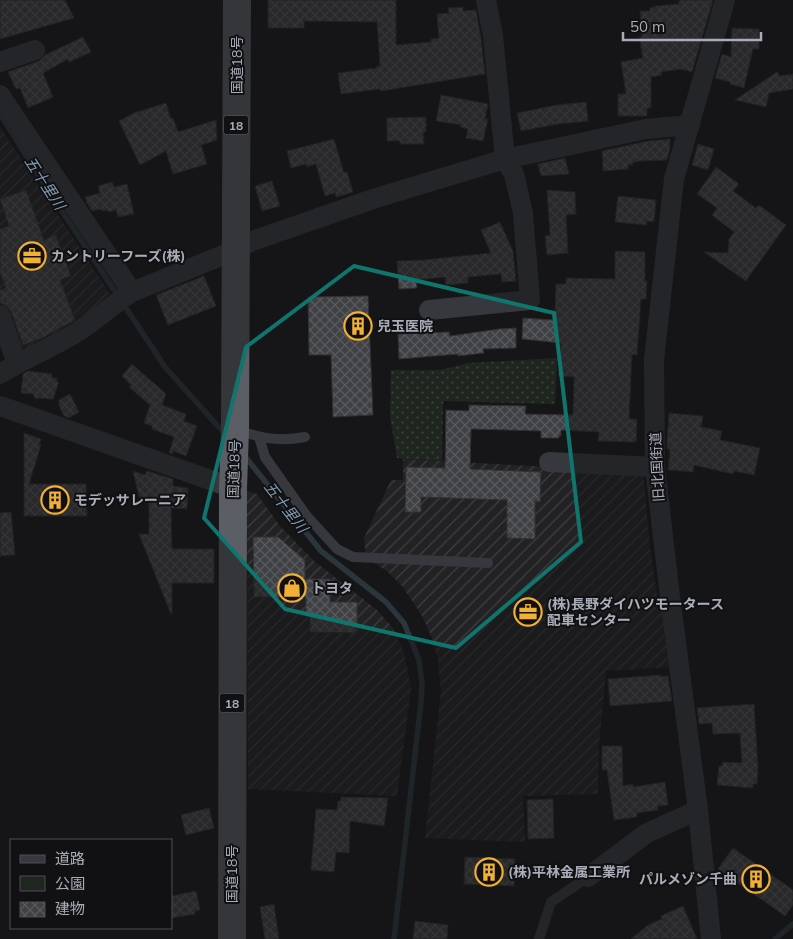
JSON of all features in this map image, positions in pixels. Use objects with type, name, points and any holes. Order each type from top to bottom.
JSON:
[{"type":"highway","name":"国道18号","points":[[232,939],[233,477],[247,433],[236,250],[237,0]]},
{"type":"street","points":[[429,310],[530,300],[523,213],[514,174],[505,158],[493,36],[486,0]]},
{"type":"street","name":"旧北国街道","points":[[711,939],[698,810],[655,467],[654,360],[674,179],[725,0]]},
{"type":"street","points":[[0,62],[35,50]]},
{"type":"street","points":[[0,95],[125,297]]},
{"type":"street","points":[[0,316],[8,369],[82,330],[125,297],[236,250],[252,241],[376,198],[505,158],[646,129],[690,125]]},
{"type":"street","points":[[0,406],[233,477]]},
{"type":"street","points":[[549,462],[655,467]]},
{"type":"street","points":[[588,878],[647,833],[698,810]]},
{"type":"lane","points":[[247,433],[286,441],[305,437]]},
{"type":"lane","points":[[247,433],[306,514],[336,549],[352,557],[488,563]]},
{"type":"lane","points":[[539,939],[551,902],[588,878]]},
{"type":"highlighted area","points":[[354,266],[554,313],[581,542],[456,648],[285,609],[204,518],[246,347]]},
{"type":"shaded area","points":[[0,127],[110,294],[78,325],[20,355],[0,294]]},
{"type":"shaded area","points":[[403,459],[643,472],[650,548],[658,603],[665,615],[671,667],[606,671],[599,744],[598,794],[523,796],[525,842],[425,838],[441,691],[438,660],[432,638],[421,614],[402,586],[387,571],[366,558],[364,538],[391,480],[403,480]]},
{"type":"shaded area","points":[[247,491],[257,494],[280,526],[314,561],[376,609],[393,628],[404,653],[411,688],[397,796],[248,789]]},
{"type":"green space","points":[[557,358],[555,404],[443,401],[442,461],[397,458],[390,417],[391,370],[441,370],[468,363]]},
{"type":"building","points":[[0,0],[65,0],[74,18],[0,39]]},
{"type":"building","points":[[268,0],[396,0],[396,45],[431,42],[431,39],[439,38],[437,14],[449,13],[448,8],[463,7],[463,11],[476,10],[485,74],[381,91],[380,89],[341,94],[338,73],[380,66],[377,22],[304,21],[304,28],[268,28]]},
{"type":"building","points":[[680,0],[713,0],[692,72],[681,69],[661,72],[662,75],[651,77],[651,108],[647,108],[647,116],[618,116],[618,94],[626,94],[621,62],[643,58],[639,37],[642,37],[640,11],[650,11],[650,8],[655,6],[678,4]]},
{"type":"building","points":[[732,28],[759,29],[759,49],[753,49],[744,88],[715,78],[722,54],[731,57]]},
{"type":"building","points":[[83,37],[91,52],[69,62],[68,59],[43,73],[53,97],[28,108],[20,88],[16,89],[8,72],[39,61],[45,55]]},
{"type":"building","points":[[777,72],[780,76],[793,74],[793,89],[769,93],[766,107],[735,100]]},
{"type":"building","points":[[441,95],[488,104],[485,119],[488,119],[483,141],[466,138],[468,129],[460,127],[461,125],[436,121]]},
{"type":"building","points":[[586,102],[588,121],[521,131],[517,113],[557,105]]},
{"type":"building","points":[[166,103],[178,132],[216,120],[217,140],[201,145],[207,164],[173,174],[166,151],[140,165],[119,121],[134,113]]},
{"type":"building","points":[[426,117],[426,132],[423,132],[424,144],[400,144],[400,141],[387,141],[387,118]]},
{"type":"building","points":[[334,139],[344,173],[347,172],[353,192],[336,197],[335,193],[325,196],[316,164],[307,167],[306,164],[291,168],[287,151]]},
{"type":"building","points":[[670,139],[667,160],[639,161],[632,163],[633,165],[628,165],[628,169],[603,171],[602,151],[648,141]]},
{"type":"building","points":[[698,144],[714,149],[708,170],[692,165]]},
{"type":"building","points":[[565,158],[569,174],[541,176],[538,164]]},
{"type":"building","points":[[716,167],[739,184],[733,191],[756,208],[759,205],[786,225],[746,281],[704,252],[728,253],[729,239],[734,232],[712,215],[717,208],[697,194]]},
{"type":"building","points":[[272,181],[280,206],[262,211],[255,186]]},
{"type":"building","points":[[112,182],[114,187],[127,184],[134,214],[118,217],[116,210],[108,212],[108,210],[102,211],[101,209],[92,211],[85,197],[100,193],[98,186]]},
{"type":"building","name":"カントリーフーズ(株)","points":[[26,190],[44,240],[56,235],[71,276],[60,280],[75,320],[42,338],[23,345],[11,311],[7,306],[0,303],[0,290],[6,288],[0,272],[0,229],[9,226],[0,199]]},
{"type":"building","points":[[547,190],[575,192],[576,214],[566,215],[568,253],[547,255],[545,236],[550,235]]},
{"type":"building","points":[[618,196],[656,200],[654,222],[647,221],[646,225],[615,222]]},
{"type":"building","points":[[500,222],[513,251],[516,281],[502,282],[501,274],[468,277],[468,283],[446,285],[445,277],[416,280],[417,288],[399,289],[397,261],[491,253],[481,230]]},
{"type":"building","points":[[615,251],[645,252],[646,299],[641,299],[637,355],[632,354],[629,419],[637,419],[636,442],[598,441],[599,432],[561,430],[559,438],[541,438],[541,431],[471,429],[470,469],[541,472],[540,502],[535,501],[535,539],[507,538],[507,500],[421,497],[421,512],[405,512],[406,467],[445,468],[446,410],[469,411],[469,405],[526,406],[525,414],[573,415],[574,377],[559,376],[561,343],[522,339],[523,318],[553,320],[556,284],[566,284],[566,278],[615,279]]},
{"type":"building","points":[[204,276],[216,306],[168,325],[156,295]]},
{"type":"building","points":[[368,296],[373,415],[333,417],[331,355],[309,355],[308,297]]},
{"type":"building","points":[[516,328],[516,348],[483,349],[484,353],[458,356],[458,354],[399,359],[398,334],[449,332],[450,336]]},
{"type":"building","points":[[132,364],[166,394],[162,405],[186,414],[184,421],[197,426],[186,456],[173,451],[173,454],[169,453],[174,437],[152,429],[152,426],[144,423],[150,405],[129,387],[131,385],[122,376]]},
{"type":"building","points":[[28,371],[52,374],[52,378],[57,378],[57,382],[59,382],[53,399],[34,398],[34,394],[21,393],[23,374]]},
{"type":"building","points":[[70,394],[79,412],[69,418],[64,416],[59,406],[59,400]]},
{"type":"building","points":[[669,413],[703,416],[701,427],[722,431],[720,440],[760,448],[754,475],[734,471],[733,474],[694,465],[693,472],[668,470],[670,449],[667,449]]},
{"type":"building","name":"モデッサレーニア","points":[[24,433],[41,439],[39,444],[41,445],[29,484],[86,484],[87,516],[24,516]]},
{"type":"building","points":[[133,471],[145,475],[147,471],[173,479],[173,486],[188,488],[187,509],[171,508],[172,549],[214,549],[214,583],[172,583],[171,614],[139,534],[149,534],[149,500],[139,497]]},
{"type":"building","points":[[11,512],[15,555],[0,556],[0,513]]},
{"type":"building","name":"トヨタ","points":[[253,537],[278,537],[305,560],[305,579],[330,579],[330,602],[357,602],[357,633],[310,632],[310,615],[306,615],[306,597],[254,597]]},
{"type":"building","points":[[661,675],[661,677],[668,676],[672,701],[610,706],[608,679]]},
{"type":"building","points":[[754,704],[758,767],[757,784],[753,784],[753,788],[717,785],[719,766],[722,766],[723,762],[742,763],[740,733],[713,734],[712,723],[699,724],[697,708]]},
{"type":"building","points":[[602,746],[622,746],[623,786],[633,784],[633,787],[665,782],[668,805],[657,806],[658,810],[637,813],[637,817],[614,820],[607,770],[602,770]]},
{"type":"building","points":[[341,797],[388,798],[384,826],[350,821],[349,853],[336,852],[334,872],[311,870],[316,809],[337,810],[338,801],[341,801]]},
{"type":"building","name":"(株)平林金属工業所","points":[[553,799],[554,838],[528,839],[527,800]]},
{"type":"building","points":[[209,808],[214,828],[186,835],[181,815]]},
{"type":"building","name":"パルメゾン千曲","points":[[733,848],[793,890],[793,905],[785,916],[718,869]]},
{"type":"building","name":"(株)平林金属工業所","points":[[465,857],[515,859],[514,886],[464,884]]},
{"type":"building","points":[[196,891],[200,910],[195,911],[195,914],[172,918],[172,896]]},
{"type":"building","points":[[274,904],[279,939],[265,939],[260,907]]},
{"type":"building","points":[[683,906],[697,939],[631,939],[648,925],[662,919],[661,916]]},
{"type":"building","points":[[415,921],[448,925],[447,939],[413,939]]},
{"type":"waterway","name":"五十里川","points":[[0,114],[165,367],[225,434]]},
{"type":"waterway","name":"五十里川","points":[[243,454],[321,551],[386,602],[404,623],[419,660],[422,684],[421,702],[394,939]]},
{"type":"waterway","points":[[775,939],[793,924]]},
{"type":"place","name":"カントリーフーズ(株)","points":[[32,256]]},
{"type":"place","name":"兒玉医院","points":[[358,326]]},
{"type":"place","name":"モデッサレーニア","points":[[55,500]]},
{"type":"place","name":"トヨタ","points":[[292,588]]},
{"type":"place","name":"(株)長野ダイハツモータース 配車センター","points":[[528,612]]},
{"type":"place","name":"(株)平林金属工業所","points":[[489,872]]},
{"type":"place","name":"パルメゾン千曲","points":[[756,879]]}]
